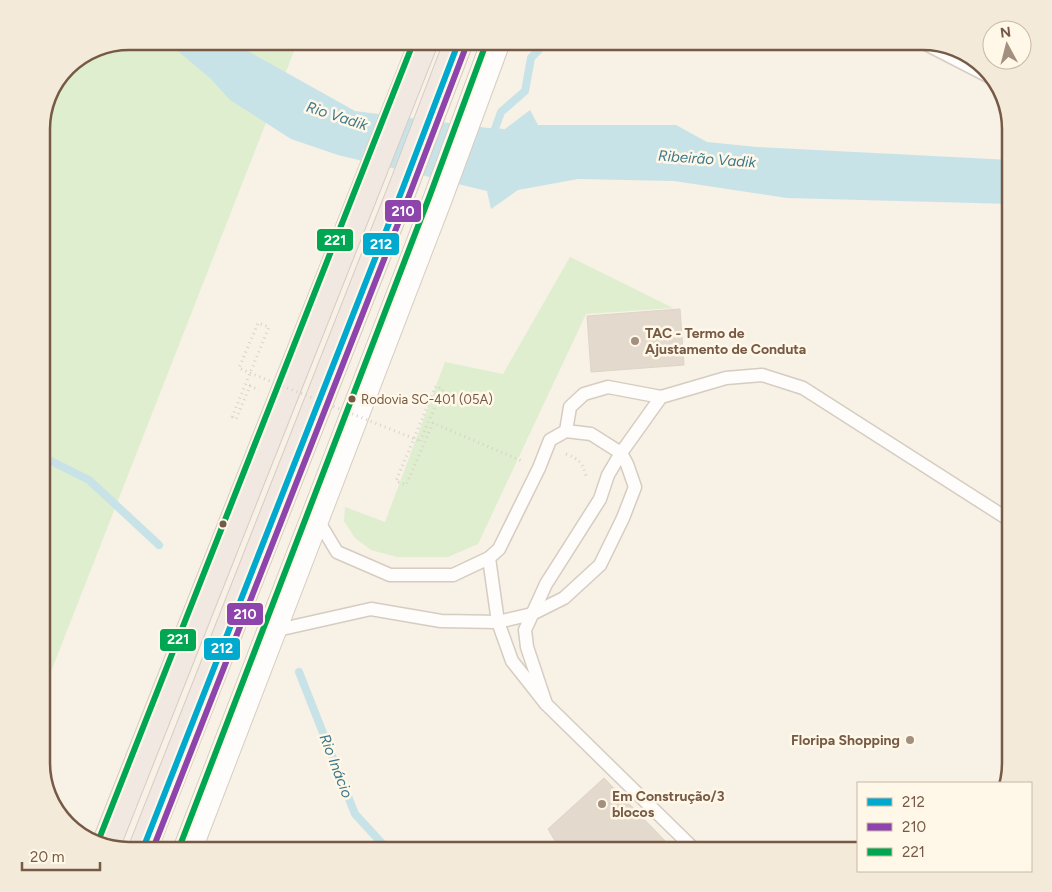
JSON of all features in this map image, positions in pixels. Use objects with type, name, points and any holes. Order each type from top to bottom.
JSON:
[{"type":"highway","points":[[108,839],[421,50]]},
{"type":"highway","points":[[146,842],[404,185],[455,50]]},
{"type":"main road","points":[[191,842],[493,50]]},
{"type":"lane","points":[[945,54],[971,67]]},
{"type":"lane","points":[[566,431],[570,406],[584,394],[608,387],[661,397],[726,378],[762,375],[803,388],[1002,514]]},
{"type":"lane","points":[[546,704],[527,647],[525,630],[546,584],[600,499],[608,475],[620,453],[661,397]]},
{"type":"lane","points":[[270,632],[371,608],[441,622],[498,622],[532,614],[564,598],[600,564],[623,518],[635,487],[627,464],[620,453],[591,434],[566,431],[550,440],[539,468],[499,549],[489,558],[453,575],[390,575],[337,552],[316,517]]},
{"type":"lane","points":[[489,558],[498,622],[512,661],[546,704],[687,842]]},
{"type":"path","points":[[232,417],[250,373],[269,327],[258,323],[240,368],[250,373],[420,441],[442,389],[436,386],[396,481],[406,485],[432,423],[539,468]]},
{"type":"green space","points":[[129,50],[294,50],[50,674],[50,124],[56,99],[63,85],[85,63],[99,56],[114,52]]},
{"type":"green space","points":[[570,257],[673,308],[586,314],[478,544],[448,557],[397,557],[371,550],[355,538],[344,521],[345,507],[385,522],[445,362],[503,374]]},
{"type":"water","points":[[176,50],[246,50],[355,111],[505,129],[530,110],[538,125],[676,125],[707,142],[757,147],[1002,160],[1002,204],[787,198],[674,181],[578,179],[518,190],[491,209],[487,191],[338,155],[291,139],[230,100],[210,78]]},
{"type":"building","name":"TAC - Termo de Ajustamento de Conduta","points":[[680,309],[684,365],[591,372],[587,316]]},
{"type":"building","name":"Em Construção/3 blocos","points":[[604,778],[666,842],[556,842],[548,829]]},
{"type":"waterway","points":[[492,137],[501,112],[525,91],[531,58],[539,50]]},
{"type":"waterway","name":"Rio Inácio","points":[[50,460],[89,480],[159,545]]},
{"type":"waterway","name":"Rio Inácio","points":[[299,672],[355,814],[381,842]]},
{"type":"transit line","name":"221","points":[[100,836],[410,50]]},
{"type":"transit line","name":"212","points":[[146,842],[456,50]]},
{"type":"transit line","name":"210","points":[[156,842],[465,50]]},
{"type":"transit line","name":"221","points":[[181,842],[430,195],[484,50]]},
{"type":"place","name":"TAC - Termo de Ajustamento de Conduta","points":[[635,341]]},
{"type":"place","name":"Rodovia SC-401 (05A)","points":[[352,399]]},
{"type":"place","name":"Floripa Shopping","points":[[910,740]]},
{"type":"place","name":"Em Construção/3 blocos","points":[[602,804]]},
{"type":"water label","name":"Rio Vadik","points":[[337,116]]},
{"type":"water label","name":"Ribeirão Vadik","points":[[707,159]]}]
